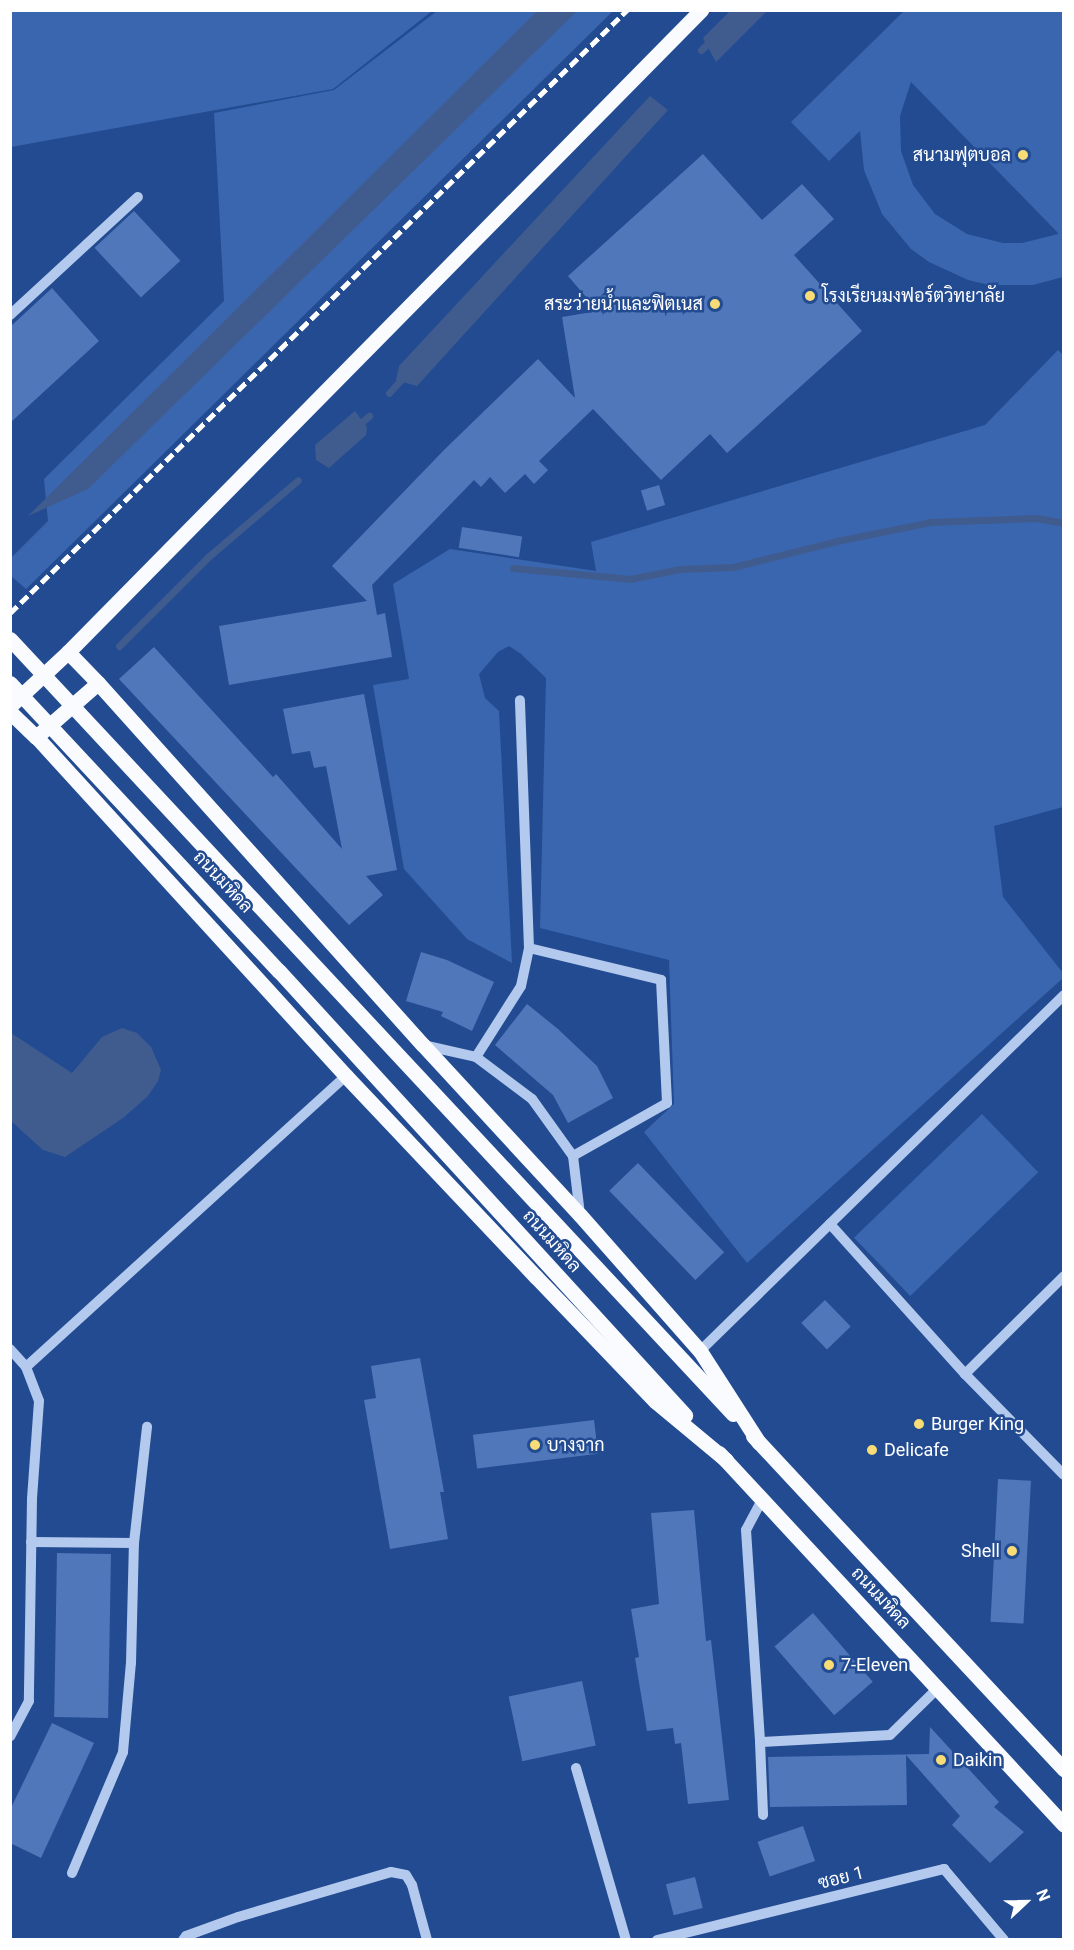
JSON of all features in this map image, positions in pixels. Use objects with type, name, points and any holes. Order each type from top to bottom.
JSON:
[{"type":"main road","points":[[10,706],[68,652],[701,10]]},
{"type":"main road","name":"ถนนมหิดล","points":[[10,639],[1064,1769]]},
{"type":"main road","points":[[68,652],[580,1215],[700,1351],[759,1443]]},
{"type":"main road","name":"ถนนมหิดล","points":[[10,683],[279,971],[726,1460],[1064,1825]]},
{"type":"main road","points":[[36,737],[98,683]]},
{"type":"main road","points":[[10,712],[36,737],[346,1076],[625,1370],[656,1401],[726,1460]]},
{"type":"street","points":[[10,315],[138,197]]},
{"type":"street","points":[[476,1058],[521,986],[529,948],[520,700]]},
{"type":"street","points":[[529,948],[661,981],[667,1103],[573,1156]]},
{"type":"street","points":[[700,1351],[1064,995]]},
{"type":"street","points":[[423,1045],[476,1058],[532,1099],[573,1156],[580,1215]]},
{"type":"street","points":[[26,1367],[346,1076]]},
{"type":"street","points":[[830,1224],[965,1374],[1064,1475]]},
{"type":"street","points":[[965,1374],[1064,1276]]},
{"type":"street","points":[[10,1349],[26,1367],[39,1401],[31,1542],[28,1701],[10,1736]]},
{"type":"street","points":[[72,1873],[123,1752],[131,1663],[134,1543],[147,1427]]},
{"type":"street","points":[[763,1498],[746,1530],[763,1815]]},
{"type":"street","points":[[31,1542],[134,1543]]},
{"type":"street","points":[[760,1742],[890,1735],[938,1688]]},
{"type":"street","points":[[576,1768],[626,1940]]},
{"type":"street","name":"ซอย 1","points":[[657,1940],[944,1869],[1004,1940]]},
{"type":"street","points":[[183,1940],[186,1936],[238,1917],[391,1872],[406,1875],[412,1886],[427,1940]]},
{"type":"shaded area","points":[[11,10],[432,11],[333,89],[11,147]]},
{"type":"shaded area","points":[[905,10],[1063,11],[1063,277],[1033,285],[989,285],[968,280],[929,262],[911,249],[882,214],[864,170],[860,131],[829,161],[791,122]],"holes":[[[911,82],[1058,233],[1022,243],[1003,243],[967,234],[935,214],[913,185],[901,151],[900,116]]]},
{"type":"shaded area","points":[[437,11],[613,11],[26,589],[11,576],[11,558],[48,521],[44,479],[224,301],[214,113],[334,90]]},
{"type":"shaded area","points":[[537,11],[577,11],[88,489],[28,516]]},
{"type":"shaded area","points":[[730,11],[767,11],[716,62],[703,38]]},
{"type":"shaded area","points":[[650,96],[668,110],[417,386],[396,380],[399,366]]},
{"type":"shaded area","points":[[1058,350],[1064,356],[1063,807],[994,826],[1003,897],[1063,973],[1063,978],[747,1263],[644,1132],[674,1104],[669,960],[540,928],[546,678],[509,646],[498,652],[479,674],[485,698],[499,711],[512,963],[467,939],[404,869],[373,685],[409,679],[393,584],[450,549],[596,571],[591,542],[985,425]]},
{"type":"shaded area","points":[[355,411],[367,427],[366,435],[329,468],[316,460],[315,445]]},
{"type":"shaded area","points":[[122,1028],[137,1033],[151,1047],[161,1070],[158,1081],[148,1096],[123,1118],[65,1157],[43,1150],[11,1121],[11,1033],[72,1073],[102,1037]]},
{"type":"shaded area","points":[[982,1114],[1038,1172],[910,1296],[854,1238]]},
{"type":"building","points":[[703,154],[762,220],[802,184],[834,219],[794,255],[862,331],[727,453],[710,434],[661,480],[593,409],[539,461],[548,470],[534,484],[525,474],[505,493],[490,477],[481,487],[474,480],[372,585],[377,615],[385,613],[392,657],[229,685],[219,626],[367,601],[332,566],[445,449],[538,359],[575,398],[562,317],[598,311],[568,276]]},
{"type":"building","points":[[134,211],[180,261],[141,298],[95,248]]},
{"type":"building","points":[[52,288],[99,341],[10,423],[10,327]]},
{"type":"building","points":[[659,485],[665,505],[647,511],[641,491]]},
{"type":"building","points":[[462,527],[522,537],[519,557],[459,548]]},
{"type":"building","points":[[154,647],[273,777],[276,774],[342,849],[326,766],[314,768],[310,751],[292,754],[283,709],[364,694],[397,870],[366,876],[383,895],[349,925],[119,679]]},
{"type":"building","points":[[421,952],[447,960],[494,982],[472,1031],[441,1016],[443,1012],[406,1001]]},
{"type":"building","points":[[527,1004],[558,1029],[597,1066],[613,1098],[568,1123],[553,1095],[495,1045]]},
{"type":"building","points":[[638,1163],[724,1252],[695,1280],[609,1191]]},
{"type":"building","points":[[825,1300],[851,1327],[827,1350],[801,1323]]},
{"type":"building","points":[[420,1358],[444,1492],[440,1492],[448,1539],[390,1549],[364,1400],[376,1398],[371,1366]]},
{"type":"building","name":"บางจาก","points":[[594,1420],[598,1454],[477,1469],[473,1435]]},
{"type":"building","name":"Shell","points":[[998,1479],[1031,1481],[1023,1624],[991,1622]]},
{"type":"building","points":[[694,1510],[706,1641],[711,1640],[729,1800],[688,1804],[681,1743],[675,1744],[673,1728],[647,1731],[635,1658],[639,1657],[631,1609],[659,1604],[651,1513]]},
{"type":"building","points":[[57,1553],[111,1554],[108,1718],[54,1717]]},
{"type":"building","points":[[813,1613],[873,1682],[834,1715],[775,1646]]},
{"type":"building","points":[[582,1681],[596,1746],[522,1761],[509,1697]]},
{"type":"building","points":[[52,1723],[94,1743],[41,1858],[10,1843],[10,1810]]},
{"type":"building","points":[[930,1727],[999,1802],[994,1807],[1024,1832],[990,1863],[952,1825],[960,1816],[906,1755],[907,1805],[770,1807],[768,1757],[929,1754]]},
{"type":"building","points":[[803,1826],[815,1861],[770,1877],[758,1842]]},
{"type":"building","points":[[695,1877],[703,1908],[674,1915],[666,1884]]},
{"type":"waterway","points":[[701,50],[712,39]]},
{"type":"waterway","points":[[389,393],[406,374]]},
{"type":"waterway","points":[[357,426],[369,416]]},
{"type":"waterway","points":[[119,646],[208,557],[298,480]]},
{"type":"waterway","points":[[513,568],[630,579],[680,569],[733,567],[837,541],[930,522],[1036,518],[1064,523]]},
{"type":"railway","points":[[10,613],[627,10]]},
{"type":"place","name":"สนามฟุตบอล","points":[[1023,155]]},
{"type":"place","name":"โรงเรียนมงฟอร์ตวิทยาลัย","points":[[810,296]]},
{"type":"place","name":"สระว่ายน้ำและฟิตเนส","points":[[715,304]]},
{"type":"place","name":"Burger King","points":[[919,1424]]},
{"type":"place","name":"บางจาก","points":[[535,1445]]},
{"type":"place","name":"Delicafe","points":[[872,1450]]},
{"type":"place","name":"Shell","points":[[1012,1551]]},
{"type":"place","name":"7-Eleven","points":[[829,1665]]},
{"type":"place","name":"Daikin","points":[[941,1760]]}]
